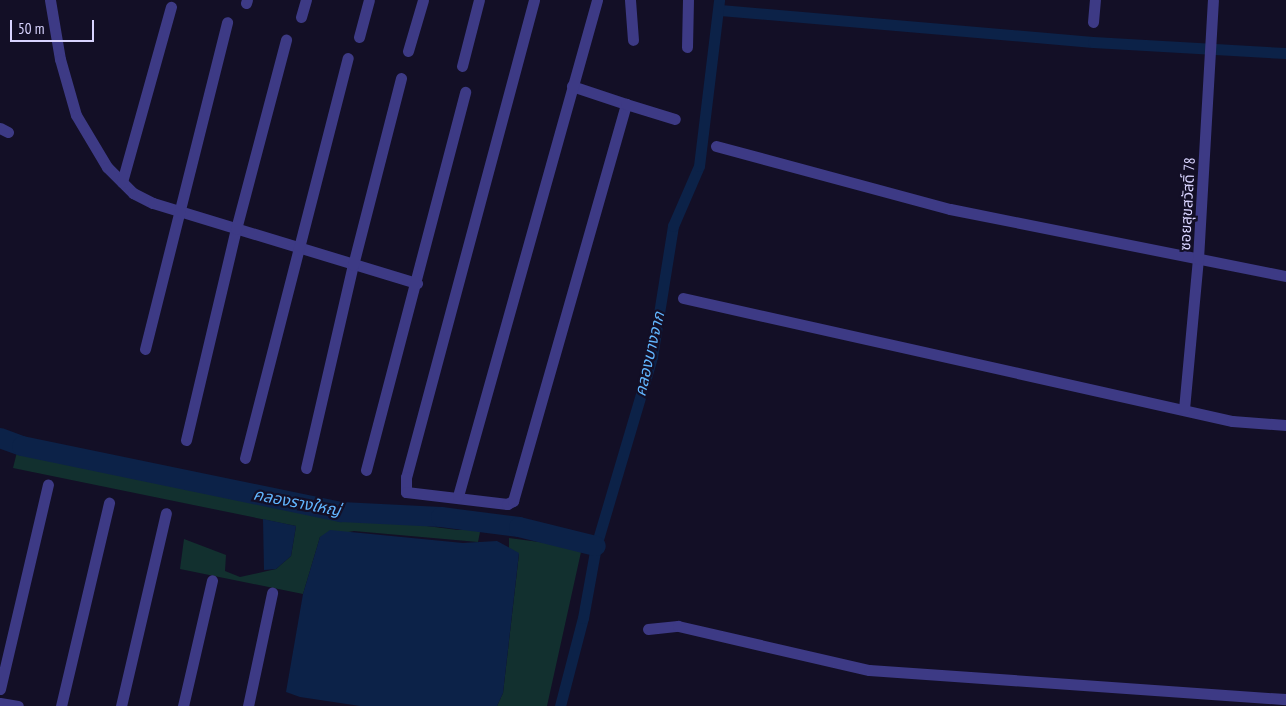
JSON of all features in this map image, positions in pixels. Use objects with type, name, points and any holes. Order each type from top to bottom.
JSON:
[{"type":"street","points":[[50,0],[60,59],[76,115],[107,167],[133,193],[179,211],[417,283]]},
{"type":"street","points":[[301,17],[306,0]]},
{"type":"street","points":[[359,37],[369,0]]},
{"type":"street","points":[[408,51],[423,0]]},
{"type":"street","points":[[462,66],[479,0]]},
{"type":"street","points":[[534,0],[404,484],[406,492],[410,494],[458,496],[507,504],[513,501],[626,104]]},
{"type":"street","points":[[458,496],[597,0]]},
{"type":"street","points":[[630,0],[633,40]]},
{"type":"street","points":[[687,47],[688,0]]},
{"type":"street","points":[[1093,22],[1095,0]]},
{"type":"street","name":"ซอยสุขสวัสดิ์ 78","points":[[1184,408],[1198,259],[1213,0]]},
{"type":"street","points":[[122,182],[171,8]]},
{"type":"street","points":[[145,349],[227,22]]},
{"type":"street","points":[[186,440],[236,229],[286,40]]},
{"type":"street","points":[[245,458],[297,248],[348,58]]},
{"type":"street","points":[[306,468],[353,265],[402,78]]},
{"type":"street","points":[[572,86],[675,119]]},
{"type":"street","points":[[366,470],[417,283],[465,92]]},
{"type":"street","points":[[716,146],[950,209],[1286,276]]},
{"type":"street","points":[[683,298],[1184,408],[1252,425],[1286,425]]},
{"type":"street","points":[[0,689],[48,485]]},
{"type":"street","points":[[61,706],[108,503]]},
{"type":"street","points":[[121,706],[166,513]]},
{"type":"street","points":[[183,706],[212,580]]},
{"type":"street","points":[[248,706],[272,594]]},
{"type":"street","points":[[648,629],[678,626],[869,670],[1286,699]]},
{"type":"street","points":[[0,703],[18,706]]},
{"type":"green space","points":[[17,452],[269,506],[458,530],[481,527],[478,542],[354,531],[320,537],[303,594],[180,569],[184,539],[226,555],[225,571],[240,577],[276,569],[291,556],[296,526],[13,468]]},
{"type":"green space","points":[[509,538],[577,547],[581,552],[547,706],[497,706],[503,693],[519,554],[509,548]]},
{"type":"water","points":[[263,519],[296,526],[291,556],[276,569],[264,570]]},
{"type":"water","points":[[330,530],[463,543],[497,541],[519,553],[503,693],[497,706],[360,706],[300,697],[286,692],[303,594],[320,537]]},
{"type":"waterway","name":"คลองบางจาก","points":[[560,706],[583,618],[596,546],[652,357],[673,226],[699,166],[719,0]]},
{"type":"waterway","points":[[720,10],[1093,42],[1286,53]]},
{"type":"waterway","name":"คลองรางใหญ่","points":[[0,438],[22,446],[341,512],[441,517],[519,527],[596,546]]}]
